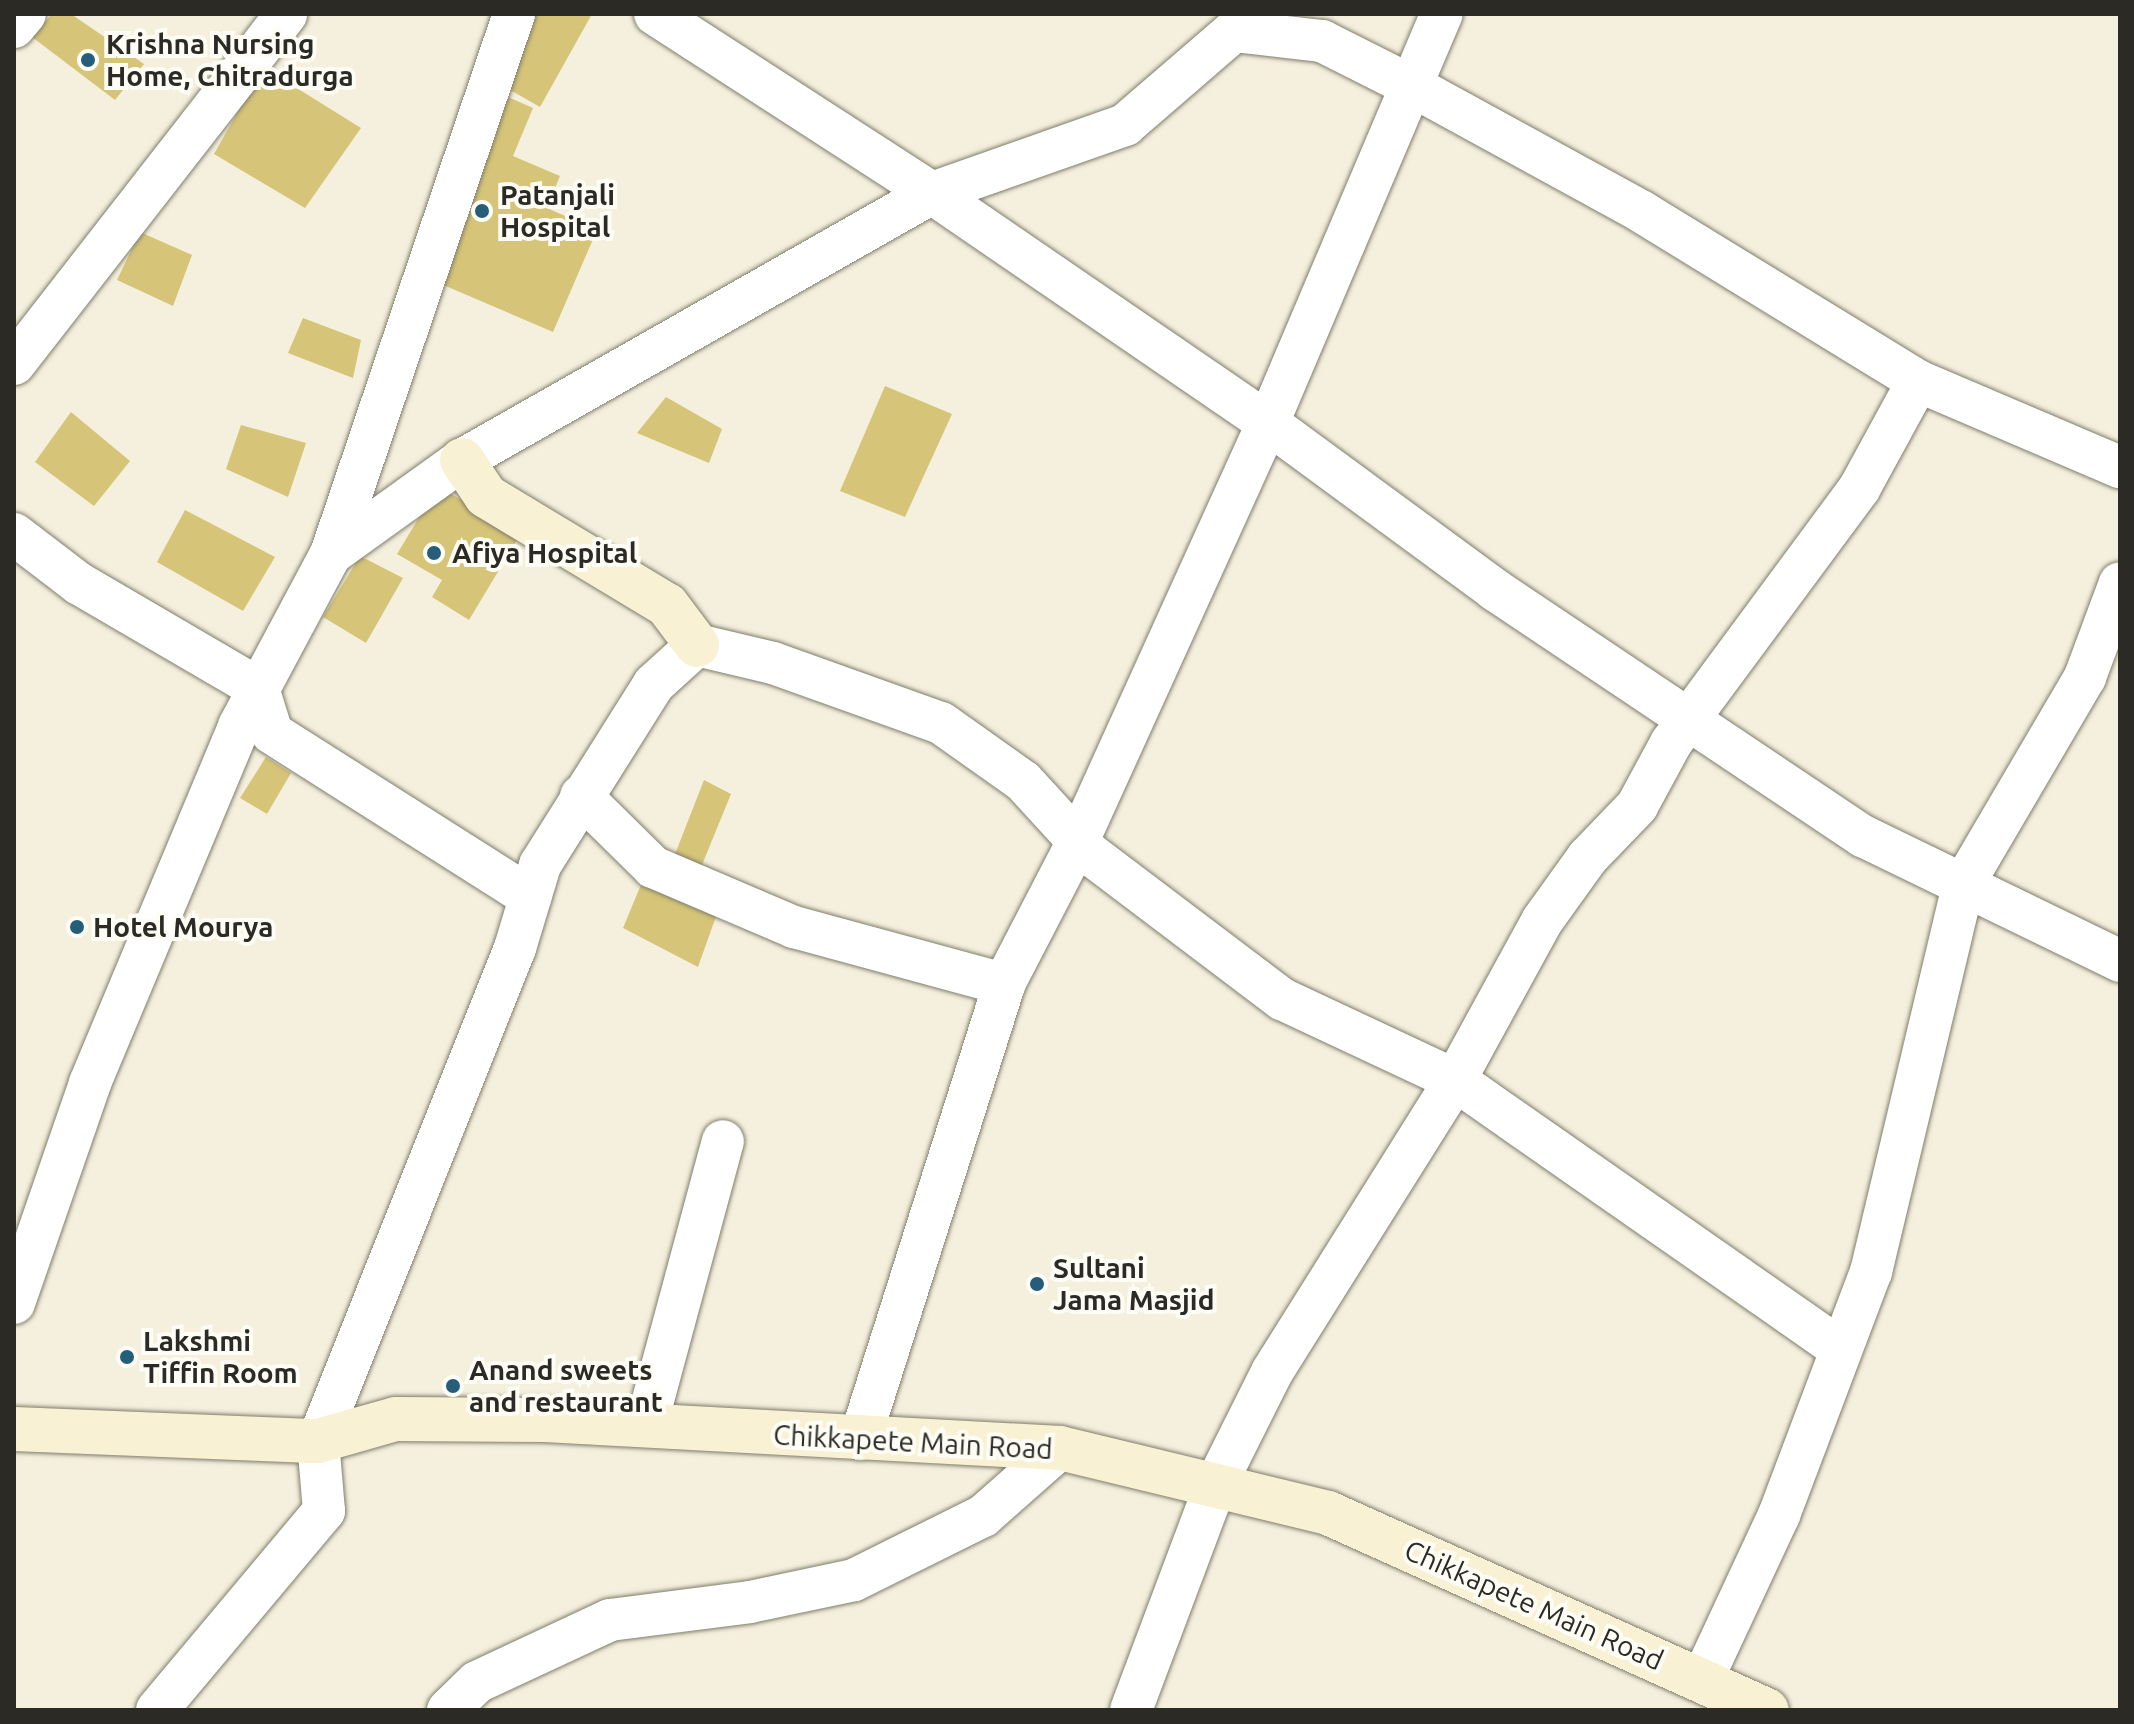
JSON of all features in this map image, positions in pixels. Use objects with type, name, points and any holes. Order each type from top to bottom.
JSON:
[{"type":"street","points":[[14,27],[25,14]]},
{"type":"street","points":[[14,364],[286,14]]},
{"type":"street","points":[[14,1303],[90,1083],[258,688],[331,554],[514,14]]},
{"type":"street","points":[[655,14],[932,193],[1268,423],[1495,590],[1690,716],[1863,836],[2120,961]]},
{"type":"street","points":[[860,1439],[1004,984],[1078,841],[1268,423],[1414,91],[1442,14]]},
{"type":"street","points":[[331,554],[462,460],[932,193],[1125,125],[1234,31],[1322,41],[1642,212],[1918,381],[2120,467]]},
{"type":"street","points":[[1131,1710],[1215,1486],[1272,1372],[1455,1080],[1542,921],[1588,857],[1637,806],[1690,716],[1859,489],[1918,381]]},
{"type":"street","points":[[462,460],[486,496],[667,605],[697,645],[773,663],[941,723],[1023,781],[1078,841],[1282,999],[1455,1080],[1841,1349]]},
{"type":"street","points":[[14,534],[78,583],[258,688],[272,733],[530,897]]},
{"type":"street","points":[[1702,1680],[1779,1515],[1871,1272],[1963,885],[2085,677],[2120,583]]},
{"type":"street","points":[[157,1710],[324,1511],[318,1441],[540,865],[581,796],[629,732],[654,684],[697,645]]},
{"type":"street","points":[[581,796],[653,867],[794,927],[1004,984]]},
{"type":"street","points":[[646,1426],[723,1141]]},
{"type":"street","name":"Chikkapete Main Road","points":[[14,1429],[318,1441],[396,1419],[646,1426],[1060,1448],[1328,1513],[1767,1710]]},
{"type":"street","points":[[448,1710],[477,1682],[610,1620],[750,1602],[854,1580],[983,1516],[1060,1448]]},
{"type":"building","points":[[52,14],[71,14],[144,64],[115,100],[32,37]]},
{"type":"building","points":[[534,14],[592,14],[540,107],[496,82]]},
{"type":"building","points":[[263,67],[361,128],[305,208],[214,154]]},
{"type":"building","points":[[492,90],[533,108],[513,156],[560,176],[547,208],[597,230],[553,332],[413,272]]},
{"type":"building","points":[[140,232],[192,255],[173,306],[117,280]]},
{"type":"building","points":[[303,318],[361,340],[353,378],[288,353]]},
{"type":"building","points":[[885,386],[952,414],[905,517],[840,491]]},
{"type":"building","points":[[666,397],[722,429],[709,463],[637,433]]},
{"type":"building","points":[[71,412],[130,461],[94,506],[35,462]]},
{"type":"building","points":[[241,425],[306,443],[288,497],[226,469]]},
{"type":"building","points":[[438,486],[520,535],[469,620],[432,597],[442,580],[397,554]]},
{"type":"building","points":[[185,510],[275,557],[243,611],[157,562]]},
{"type":"building","points":[[360,556],[403,578],[366,643],[323,617]]},
{"type":"building","points":[[266,757],[291,773],[267,814],[240,798]]},
{"type":"building","points":[[704,780],[731,794],[695,882],[670,867]]},
{"type":"building","points":[[645,875],[719,908],[698,967],[623,928]]},
{"type":"place","name":"Krishna Nursing Home, Chitradurga","points":[[88,60]]},
{"type":"place","name":"Patanjali Hospital","points":[[482,211]]},
{"type":"place","name":"Afiya Hospital","points":[[434,553]]},
{"type":"place","name":"Hotel Mourya","points":[[77,927]]},
{"type":"place","name":"Sultani Jama Masjid","points":[[1037,1284]]},
{"type":"place","name":"Lakshmi Tiffin Room","points":[[127,1357]]},
{"type":"place","name":"Anand sweets and restaurant","points":[[453,1386]]}]
